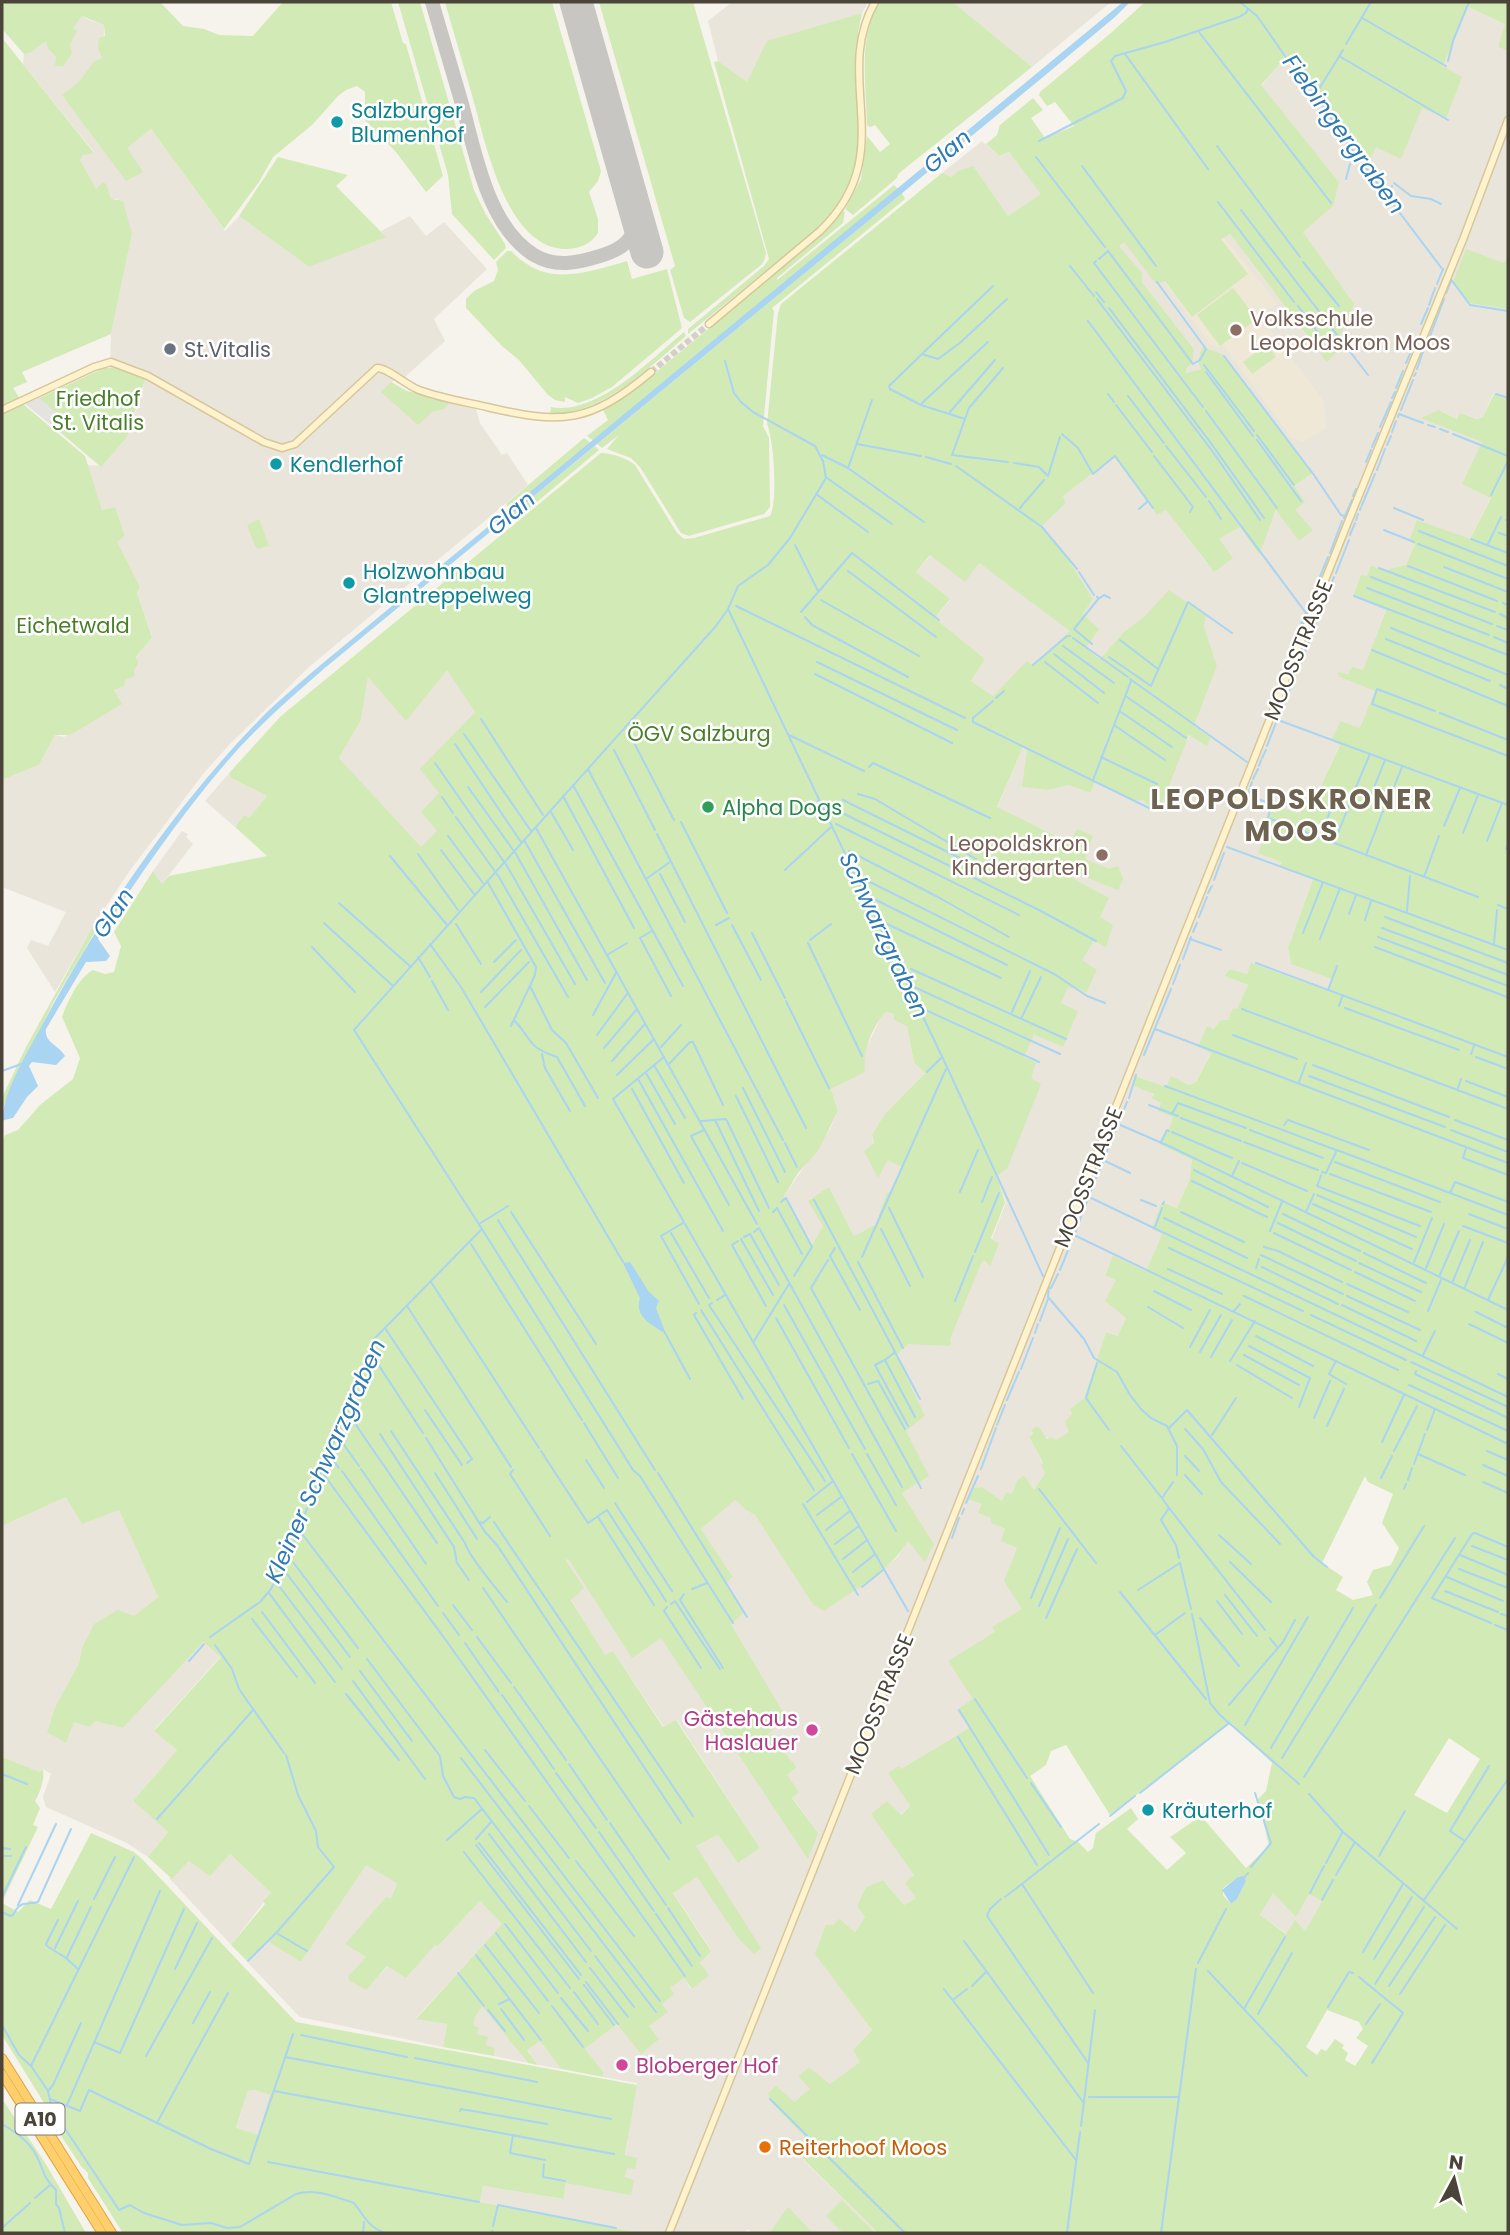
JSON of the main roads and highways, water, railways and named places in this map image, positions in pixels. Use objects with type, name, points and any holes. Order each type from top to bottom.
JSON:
[{"type":"highway","name":"A10","points":[[2,2058],[112,2233]]},
{"type":"highway","name":"A10","points":[[2,2074],[102,2233]]},
{"type":"highway","points":[[80,2199],[80,2205],[95,2233]]},
{"type":"water","name":"Glan","points":[[1123,2],[1130,2],[1037,82],[326,667],[249,737],[182,817],[98,939],[110,956],[106,961],[86,962],[46,1029],[47,1038],[65,1056],[56,1065],[32,1062],[29,1066],[38,1086],[13,1118],[4,1120],[2,1124],[6,1100],[21,1064],[87,946],[114,904],[141,863],[201,785],[267,712]]},
{"type":"water","points":[[630,1262],[649,1292],[659,1301],[656,1308],[666,1334],[642,1316],[640,1298],[623,1263]]},
{"type":"water","points":[[1243,1876],[1246,1881],[1237,1899],[1231,1904],[1222,1890]]},
{"type":"waterway","name":"Fiebingergraben","points":[[1240,2],[1257,16],[1290,63],[1308,82],[1347,143],[1443,270]]},
{"type":"waterway","points":[[1346,44],[1371,2]]},
{"type":"waterway","points":[[1448,61],[1469,2]]},
{"type":"waterway","points":[[1039,141],[1123,98],[1126,91],[1111,61],[1115,56],[1239,17],[1248,9]]},
{"type":"waterway","points":[[1362,18],[1446,66]]},
{"type":"waterway","points":[[1199,32],[1331,203]]},
{"type":"waterway","points":[[1316,94],[1343,50]]},
{"type":"waterway","points":[[1125,54],[1208,169]]},
{"type":"waterway","points":[[1339,56],[1448,120]]},
{"type":"waterway","points":[[1217,146],[1300,257]]},
{"type":"waterway","points":[[1036,157],[1105,247]]},
{"type":"waterway","points":[[1346,179],[1350,164]]},
{"type":"waterway","points":[[1082,166],[1156,266]]},
{"type":"waterway","points":[[1394,183],[1411,196],[1431,199],[1441,204]]},
{"type":"waterway","points":[[1386,197],[1392,186]]},
{"type":"waterway","points":[[1218,202],[1294,302]]},
{"type":"waterway","points":[[1241,210],[1368,375]]},
{"type":"waterway","points":[[1099,259],[1108,251],[1193,364],[1200,360],[1206,349],[1157,282]]},
{"type":"waterway","points":[[1096,261],[1094,263],[1203,407]]},
{"type":"waterway","points":[[1303,262],[1339,306]]},
{"type":"waterway","points":[[1070,266],[1094,296]]},
{"type":"waterway","points":[[1437,284],[1443,269]]},
{"type":"waterway","name":"Fiebingergraben","points":[[1450,278],[1470,305],[1508,311]]},
{"type":"waterway","points":[[1446,293],[1451,281]]},
{"type":"waterway","points":[[923,353],[993,286]]},
{"type":"waterway","points":[[1429,305],[1435,288]]},
{"type":"waterway","points":[[1096,292],[1104,302]]},
{"type":"waterway","points":[[965,419],[921,405],[889,386],[922,354],[938,359],[961,342],[1007,299]]},
{"type":"waterway","points":[[1097,299],[1213,452],[1260,520]]},
{"type":"waterway","points":[[1430,336],[1444,299]]},
{"type":"waterway","points":[[1298,306],[1319,334]]},
{"type":"waterway","points":[[1109,308],[1264,518]]},
{"type":"waterway","points":[[1421,324],[1428,308]]},
{"type":"waterway","points":[[1088,321],[1306,613]]},
{"type":"waterway","points":[[922,403],[988,342]]},
{"type":"waterway","points":[[1417,369],[1426,343]]},
{"type":"waterway","points":[[1406,363],[1410,354]]},
{"type":"waterway","points":[[1224,356],[1344,516]]},
{"type":"waterway","points":[[950,412],[995,360]]},
{"type":"waterway","name":"Schwarzgraben","points":[[725,361],[734,393],[741,402],[753,412],[815,446],[823,461],[826,478],[790,538],[768,565],[738,586],[728,609],[947,1067],[1043,1276]]},
{"type":"waterway","points":[[1204,365],[1254,431]]},
{"type":"waterway","points":[[1003,368],[969,408],[952,455],[1008,462]]},
{"type":"waterway","points":[[1396,388],[1403,371]]},
{"type":"waterway","points":[[1206,372],[1253,436]]},
{"type":"waterway","points":[[1401,410],[1413,380]]},
{"type":"waterway","points":[[1392,398],[1395,392]]},
{"type":"waterway","points":[[1108,394],[1114,402]]},
{"type":"waterway","points":[[1496,394],[1508,398]]},
{"type":"waterway","points":[[1128,396],[1164,443]]},
{"type":"waterway","points":[[848,468],[872,400]]},
{"type":"waterway","points":[[1380,427],[1391,402]]},
{"type":"waterway","points":[[1116,405],[1152,452]]},
{"type":"waterway","points":[[1206,411],[1277,508]]},
{"type":"waterway","points":[[1398,417],[1399,414],[1423,423]]},
{"type":"waterway","points":[[1392,432],[1396,421]]},
{"type":"waterway","points":[[1428,425],[1435,427]]},
{"type":"waterway","points":[[1440,429],[1448,432]]},
{"type":"waterway","points":[[1372,447],[1378,433]]},
{"type":"waterway","points":[[1062,434],[1078,448],[1093,474],[1115,456],[1153,508]]},
{"type":"waterway","points":[[1453,434],[1508,456]]},
{"type":"waterway","points":[[1257,435],[1294,485]]},
{"type":"waterway","points":[[1387,445],[1391,436]]},
{"type":"waterway","points":[[1014,463],[1039,467],[1048,476],[1060,437]]},
{"type":"waterway","points":[[1257,440],[1301,501]]},
{"type":"waterway","points":[[857,444],[921,456]]},
{"type":"waterway","points":[[1166,446],[1206,497]]},
{"type":"waterway","points":[[1377,470],[1385,449]]},
{"type":"waterway","points":[[1366,462],[1371,450]]},
{"type":"waterway","points":[[822,455],[848,468],[924,522]]},
{"type":"waterway","points":[[1154,456],[1193,507],[1190,512]]},
{"type":"waterway","points":[[926,457],[951,464]]},
{"type":"waterway","points":[[1491,495],[1508,461]]},
{"type":"waterway","points":[[956,466],[1042,527],[1077,569]]},
{"type":"waterway","points":[[1362,505],[1375,474]]},
{"type":"waterway","points":[[827,478],[892,524]]},
{"type":"waterway","points":[[1020,508],[1044,480]]},
{"type":"waterway","points":[[1353,496],[1356,489]]},
{"type":"waterway","points":[[816,494],[868,532]]},
{"type":"waterway","points":[[1344,518],[1352,500]]},
{"type":"waterway","points":[[1139,509],[1148,501]]},
{"type":"waterway","points":[[1209,501],[1221,519]]},
{"type":"waterway","points":[[1394,508],[1423,520]]},
{"type":"waterway","points":[[1356,520],[1358,514]]},
{"type":"waterway","points":[[1488,544],[1501,517]]},
{"type":"waterway","points":[[1330,553],[1342,521]]},
{"type":"waterway","points":[[1350,535],[1355,523]]},
{"type":"waterway","points":[[1384,530],[1414,542]]},
{"type":"waterway","points":[[1419,531],[1508,566]]},
{"type":"waterway","points":[[1499,533],[1508,536]]},
{"type":"waterway","points":[[1471,539],[1508,553]]},
{"type":"waterway","points":[[1336,573],[1349,540]]},
{"type":"waterway","points":[[1418,544],[1508,579]]},
{"type":"waterway","points":[[795,545],[818,591]]},
{"type":"waterway","points":[[801,612],[852,553],[939,620]]},
{"type":"waterway","points":[[1315,589],[1328,557]]},
{"type":"waterway","points":[[1408,566],[1497,601]]},
{"type":"waterway","points":[[1444,567],[1508,592]]},
{"type":"waterway","points":[[1379,568],[1495,612]]},
{"type":"waterway","points":[[848,571],[936,637]]},
{"type":"waterway","points":[[1079,572],[1094,595]]},
{"type":"waterway","points":[[1325,599],[1334,577]]},
{"type":"waterway","points":[[1371,577],[1492,624]]},
{"type":"waterway","points":[[1367,588],[1489,635]]},
{"type":"waterway","points":[[1299,629],[1314,594]]},
{"type":"waterway","points":[[1100,598],[1104,595],[1110,598]]},
{"type":"waterway","points":[[1354,596],[1508,655]]},
{"type":"waterway","points":[[1092,644],[1074,629],[1099,598],[1097,597]]},
{"type":"waterway","points":[[821,600],[919,656]]},
{"type":"waterway","points":[[1109,657],[1151,686],[1188,602],[1232,633]]},
{"type":"waterway","points":[[1503,603],[1508,605]]},
{"type":"waterway","points":[[1310,639],[1323,604]]},
{"type":"waterway","points":[[736,606],[965,718]]},
{"type":"waterway","name":"Kleiner Schwarzgraben","points":[[210,1637],[260,1602],[271,1589],[297,1534],[375,1338],[482,1229],[354,1030],[716,626],[728,609]]},
{"type":"waterway","points":[[1500,614],[1508,618]]},
{"type":"waterway","points":[[805,617],[812,625],[908,677]]},
{"type":"waterway","points":[[1497,626],[1508,630]]},
{"type":"waterway","points":[[1391,628],[1508,675]]},
{"type":"waterway","points":[[1295,641],[1298,633]]},
{"type":"waterway","points":[[1033,665],[1070,636]]},
{"type":"waterway","points":[[1494,637],[1508,643]]},
{"type":"waterway","points":[[1073,638],[1128,677]]},
{"type":"waterway","points":[[1386,639],[1490,681]]},
{"type":"waterway","points":[[1120,640],[1158,669]]},
{"type":"waterway","points":[[1307,646],[1309,642]]},
{"type":"waterway","points":[[1287,661],[1293,645]]},
{"type":"waterway","points":[[1063,646],[1114,683]]},
{"type":"waterway","points":[[1286,698],[1306,649]]},
{"type":"waterway","points":[[1372,650],[1508,706]]},
{"type":"waterway","points":[[1054,654],[1104,693]]},
{"type":"waterway","points":[[817,662],[957,730]]},
{"type":"waterway","points":[[1045,662],[1098,703]]},
{"type":"waterway","points":[[815,674],[952,743]]},
{"type":"waterway","points":[[1130,679],[1247,762]]},
{"type":"waterway","points":[[1093,780],[1131,681]]},
{"type":"waterway","points":[[1500,685],[1508,689]]},
{"type":"waterway","points":[[1435,711],[1377,689],[1372,704],[1508,756]]},
{"type":"waterway","points":[[996,698],[1004,691]]},
{"type":"waterway","points":[[1127,697],[1186,738]]},
{"type":"waterway","points":[[993,701],[973,718],[973,722],[1151,809]]},
{"type":"waterway","points":[[1267,746],[1284,702]]},
{"type":"waterway","points":[[1121,712],[1172,747]]},
{"type":"waterway","points":[[1440,713],[1508,740]]},
{"type":"waterway","points":[[481,719],[543,815]]},
{"type":"waterway","points":[[1278,720],[1508,805]]},
{"type":"waterway","points":[[1114,725],[1165,760]]},
{"type":"waterway","points":[[628,731],[674,820]]},
{"type":"waterway","points":[[464,734],[531,831]]},
{"type":"waterway","points":[[789,735],[864,771]]},
{"type":"waterway","points":[[455,744],[521,842]]},
{"type":"waterway","points":[[614,750],[655,830]]},
{"type":"waterway","points":[[1262,758],[1266,750]]},
{"type":"waterway","points":[[1356,787],[1370,754]]},
{"type":"waterway","points":[[1101,757],[1157,784]]},
{"type":"waterway","points":[[1259,766],[1261,760]]},
{"type":"waterway","points":[[1371,795],[1385,760]]},
{"type":"waterway","points":[[435,763],[507,866],[575,984]]},
{"type":"waterway","points":[[869,767],[873,763],[990,818]]},
{"type":"waterway","points":[[1388,802],[1402,767]]},
{"type":"waterway","points":[[588,769],[783,1140]]},
{"type":"waterway","points":[[1253,779],[1258,769]]},
{"type":"waterway","points":[[1252,782],[1248,795],[1271,804],[1268,818],[1478,897]]},
{"type":"waterway","points":[[573,785],[683,986]]},
{"type":"waterway","points":[[468,787],[516,854],[587,980]]},
{"type":"waterway","points":[[1444,826],[1460,788]]},
{"type":"waterway","points":[[1320,838],[1338,790]]},
{"type":"waterway","points":[[858,794],[875,799],[976,859]]},
{"type":"waterway","points":[[1463,833],[1478,795]]},
{"type":"waterway","points":[[563,796],[634,928]]},
{"type":"waterway","points":[[442,797],[453,813]]},
{"type":"waterway","points":[[1334,843],[1352,798]]},
{"type":"waterway","points":[[843,800],[966,861]]},
{"type":"waterway","points":[[818,801],[1096,941]]},
{"type":"waterway","points":[[1487,841],[1502,803]]},
{"type":"waterway","points":[[1366,855],[1383,811]]},
{"type":"waterway","points":[[551,812],[573,850]]},
{"type":"waterway","points":[[456,817],[499,877],[568,997]]},
{"type":"waterway","points":[[681,822],[727,913]]},
{"type":"waterway","points":[[836,824],[1019,915]]},
{"type":"waterway","points":[[785,870],[831,827]]},
{"type":"waterway","points":[[536,828],[757,1224]]},
{"type":"waterway","points":[[657,834],[806,1128]]},
{"type":"waterway","points":[[448,836],[483,883]]},
{"type":"waterway","points":[[1424,877],[1439,836]]},
{"type":"waterway","points":[[524,840],[605,983]]},
{"type":"waterway","points":[[1506,849],[1508,844]]},
{"type":"waterway","points":[[1227,847],[1508,950]]},
{"type":"waterway","points":[[441,850],[474,894]]},
{"type":"waterway","points":[[849,851],[1009,937]]},
{"type":"waterway","points":[[1214,880],[1224,853]]},
{"type":"waterway","points":[[418,854],[458,910]]},
{"type":"waterway","points":[[390,856],[447,925]]},
{"type":"waterway","points":[[646,879],[670,862]]},
{"type":"waterway","points":[[660,874],[685,922]]},
{"type":"waterway","points":[[854,874],[1056,975],[1087,996],[1105,1003]]},
{"type":"waterway","points":[[1407,911],[1410,876]]},
{"type":"waterway","points":[[487,881],[536,967],[535,975],[511,1026]]},
{"type":"waterway","points":[[1303,933],[1323,882]]},
{"type":"waterway","points":[[1208,893],[1212,886]]},
{"type":"waterway","points":[[1320,939],[1340,888]]},
{"type":"waterway","points":[[1349,914],[1356,895]]},
{"type":"waterway","points":[[1199,917],[1207,897]]},
{"type":"waterway","points":[[872,898],[1007,965]]},
{"type":"waterway","points":[[1365,920],[1371,901]]},
{"type":"waterway","points":[[339,903],[411,967]]},
{"type":"waterway","points":[[1498,905],[1508,909]]},
{"type":"waterway","points":[[1494,943],[1497,910]]},
{"type":"waterway","points":[[1385,917],[1508,963]]},
{"type":"waterway","points":[[716,925],[729,918]]},
{"type":"waterway","points":[[324,923],[393,986]]},
{"type":"waterway","points":[[885,923],[1001,978]]},
{"type":"waterway","points":[[1193,932],[1197,923]]},
{"type":"waterway","points":[[456,924],[481,964]]},
{"type":"waterway","points":[[810,940],[831,924]]},
{"type":"waterway","points":[[732,925],[761,980]]},
{"type":"waterway","points":[[1382,928],[1508,975]]},
{"type":"waterway","points":[[652,931],[640,938],[671,996]]},
{"type":"waterway","points":[[752,933],[785,998]]},
{"type":"waterway","points":[[1183,959],[1191,937]]},
{"type":"waterway","points":[[1378,937],[1508,986]]},
{"type":"waterway","points":[[1190,939],[1221,950]]},
{"type":"waterway","points":[[494,962],[516,940]]},
{"type":"waterway","points":[[607,955],[627,943]]},
{"type":"waterway","points":[[808,943],[862,1056]]},
{"type":"waterway","name":"Kleiner Schwarzgraben","points":[[430,944],[461,987],[623,1262]]},
{"type":"waterway","points":[[312,947],[355,992]]},
{"type":"waterway","points":[[1375,947],[1507,997]]},
{"type":"waterway","points":[[481,992],[521,950]]},
{"type":"waterway","points":[[418,957],[430,977]]},
{"type":"waterway","points":[[485,1007],[529,962]]},
{"type":"waterway","points":[[1256,963],[1508,1057]]},
{"type":"waterway","name":"Schwarzgraben","points":[[898,964],[907,967]]},
{"type":"waterway","points":[[1173,984],[1180,965]]},
{"type":"waterway","points":[[1328,990],[1337,966]]},
{"type":"waterway","points":[[911,969],[1066,1039]]},
{"type":"waterway","points":[[1012,1012],[1030,971]]},
{"type":"waterway","points":[[593,1015],[616,973]]},
{"type":"waterway","points":[[1022,1017],[1041,977]]},
{"type":"waterway","points":[[432,981],[448,1010]]},
{"type":"waterway","points":[[530,986],[552,1030],[566,1043],[598,1098]]},
{"type":"waterway","points":[[914,987],[1060,1054]]},
{"type":"waterway","points":[[1144,1055],[1171,989]]},
{"type":"waterway","points":[[597,1035],[627,994]]},
{"type":"waterway","points":[[1339,1006],[1342,997]]},
{"type":"waterway","points":[[786,1001],[829,1088]]},
{"type":"waterway","points":[[919,1007],[1039,1062]]},
{"type":"waterway","points":[[1345,1008],[1459,1050]]},
{"type":"waterway","points":[[604,1048],[637,1009]]},
{"type":"waterway","points":[[1242,1009],[1508,1109]]},
{"type":"waterway","points":[[515,1021],[536,1047],[557,1057],[585,1106]]},
{"type":"waterway","points":[[612,1061],[644,1025]]},
{"type":"waterway","points":[[661,1047],[681,1025]]},
{"type":"waterway","points":[[1155,1029],[1508,1163]]},
{"type":"waterway","points":[[1233,1035],[1297,1059]]},
{"type":"waterway","points":[[617,1075],[654,1039]]},
{"type":"waterway","points":[[669,1064],[693,1042],[723,1105]]},
{"type":"waterway","points":[[1471,1054],[1474,1046]]},
{"type":"waterway","points":[[542,1054],[545,1068],[570,1111]]},
{"type":"waterway","points":[[664,1057],[613,1099],[908,1611]]},
{"type":"waterway","points":[[1476,1057],[1508,1069]]},
{"type":"waterway","points":[[927,1072],[941,1058]]},
{"type":"waterway","points":[[2,1071],[24,1063]]},
{"type":"waterway","points":[[1299,1082],[1306,1063]]},
{"type":"waterway","points":[[654,1065],[685,1118]]},
{"type":"waterway","points":[[1313,1065],[1449,1117]]},
{"type":"waterway","name":"Schwarzgraben","points":[[862,1257],[946,1069]]},
{"type":"waterway","points":[[646,1073],[675,1124]]},
{"type":"waterway","points":[[1129,1098],[1136,1075]]},
{"type":"waterway","points":[[1309,1076],[1445,1127]]},
{"type":"waterway","points":[[638,1079],[723,1231]]},
{"type":"waterway","points":[[1458,1088],[1461,1079]]},
{"type":"waterway","points":[[1466,1081],[1508,1097]]},
{"type":"waterway","points":[[1165,1086],[1336,1150]]},
{"type":"waterway","points":[[743,1088],[785,1172]]},
{"type":"waterway","points":[[632,1089],[684,1183]]},
{"type":"waterway","points":[[736,1096],[778,1182]]},
{"type":"waterway","points":[[1115,1132],[1127,1102]]},
{"type":"waterway","points":[[1172,1114],[1178,1103],[1246,1128]]},
{"type":"waterway","points":[[1149,1105],[1178,1116]]},
{"type":"waterway","points":[[1181,1118],[1241,1141]]},
{"type":"waterway","points":[[701,1121],[726,1119],[769,1208]]},
{"type":"waterway","points":[[715,1120],[759,1211]]},
{"type":"waterway","points":[[1284,1125],[1288,1120],[1369,1150]]},
{"type":"waterway","points":[[1455,1120],[1508,1140]]},
{"type":"waterway","points":[[1118,1124],[1508,1310]]},
{"type":"waterway","points":[[704,1130],[691,1136],[729,1205]]},
{"type":"waterway","points":[[1161,1142],[1167,1130],[1169,1131]]},
{"type":"waterway","points":[[1250,1130],[1323,1158]]},
{"type":"waterway","points":[[1451,1130],[1508,1152]]},
{"type":"waterway","points":[[1172,1132],[1232,1158]]},
{"type":"waterway","points":[[1099,1172],[1113,1136]]},
{"type":"waterway","points":[[1244,1142],[1318,1170]]},
{"type":"waterway","points":[[785,1143],[797,1167]]},
{"type":"waterway","points":[[1466,1148],[1463,1158],[1508,1175]]},
{"type":"waterway","points":[[960,1192],[978,1150]]},
{"type":"waterway","points":[[1322,1172],[1326,1173],[1337,1150],[1508,1215]]},
{"type":"waterway","points":[[1103,1160],[1130,1173]]},
{"type":"waterway","points":[[1232,1176],[1239,1161]]},
{"type":"waterway","points":[[1335,1162],[1440,1202]]},
{"type":"waterway","points":[[1242,1163],[1307,1191]]},
{"type":"waterway","points":[[1194,1170],[1268,1207]]},
{"type":"waterway","points":[[1330,1174],[1431,1212]]},
{"type":"waterway","points":[[1320,1179],[1321,1175]]},
{"type":"waterway","points":[[982,1202],[992,1177]]},
{"type":"waterway","points":[[1082,1214],[1095,1181]]},
{"type":"waterway","points":[[1192,1181],[1267,1217]]},
{"type":"waterway","points":[[1319,1181],[1317,1186],[1420,1226]]},
{"type":"waterway","points":[[1450,1193],[1455,1182],[1508,1202]]},
{"type":"waterway","points":[[975,1252],[999,1193]]},
{"type":"waterway","points":[[1306,1212],[1314,1194]]},
{"type":"waterway","points":[[1317,1195],[1416,1237]]},
{"type":"waterway","points":[[1089,1197],[1508,1397]]},
{"type":"waterway","points":[[781,1202],[786,1198],[812,1247],[794,1276]]},
{"type":"waterway","points":[[814,1200],[920,1399]]},
{"type":"waterway","points":[[1141,1200],[1156,1206]]},
{"type":"waterway","points":[[1270,1231],[1282,1202]]},
{"type":"waterway","points":[[1313,1204],[1412,1249]]},
{"type":"waterway","points":[[479,1224],[508,1206]]},
{"type":"waterway","points":[[773,1212],[777,1208],[802,1254]]},
{"type":"waterway","points":[[889,1208],[923,1277]]},
{"type":"waterway","points":[[1155,1227],[1162,1208]]},
{"type":"waterway","points":[[511,1212],[596,1344]]},
{"type":"waterway","points":[[1181,1212],[1244,1242]]},
{"type":"waterway","points":[[1283,1214],[1360,1251]]},
{"type":"waterway","points":[[1469,1214],[1508,1229]]},
{"type":"waterway","points":[[1074,1236],[1081,1217]]},
{"type":"waterway","points":[[1164,1218],[1247,1258]]},
{"type":"waterway","points":[[1414,1262],[1432,1218]]},
{"type":"waterway","points":[[498,1220],[655,1470]]},
{"type":"waterway","points":[[683,1223],[661,1236],[699,1304]]},
{"type":"waterway","points":[[1278,1223],[1356,1261]]},
{"type":"waterway","points":[[1426,1268],[1444,1224]]},
{"type":"waterway","points":[[1463,1226],[1508,1243]]},
{"type":"waterway","points":[[754,1232],[759,1228],[902,1487]]},
{"type":"waterway","points":[[482,1229],[633,1470],[640,1476],[733,1623]]},
{"type":"waterway","points":[[881,1229],[910,1286]]},
{"type":"waterway","points":[[1439,1277],[1459,1231]]},
{"type":"waterway","points":[[671,1233],[709,1298]]},
{"type":"waterway","points":[[1274,1233],[1351,1270]]},
{"type":"waterway","points":[[744,1237],[750,1234],[779,1285]]},
{"type":"waterway","points":[[1074,1235],[1508,1444]]},
{"type":"waterway","points":[[741,1239],[773,1295]]},
{"type":"waterway","points":[[1452,1283],[1470,1240]]},
{"type":"waterway","points":[[738,1241],[732,1245],[766,1306]]},
{"type":"waterway","points":[[1464,1289],[1483,1242]]},
{"type":"waterway","points":[[471,1244],[582,1420]]},
{"type":"waterway","points":[[1264,1247],[1342,1282]]},
{"type":"waterway","points":[[835,1248],[830,1256],[860,1310]]},
{"type":"waterway","points":[[1060,1270],[1069,1248]]},
{"type":"waterway","points":[[1169,1248],[1303,1311]]},
{"type":"waterway","points":[[1364,1253],[1426,1283]]},
{"type":"waterway","points":[[1261,1255],[1343,1294]]},
{"type":"waterway","points":[[955,1301],[973,1256]]},
{"type":"waterway","points":[[1488,1300],[1508,1257]]},
{"type":"waterway","points":[[1256,1268],[1259,1259]]},
{"type":"waterway","points":[[828,1260],[811,1288],[921,1488]]},
{"type":"waterway","points":[[858,1262],[903,1348]]},
{"type":"waterway","points":[[1359,1263],[1421,1292]]},
{"type":"waterway","points":[[1262,1267],[1338,1304]]},
{"type":"waterway","points":[[1168,1269],[1222,1294]]},
{"type":"waterway","points":[[1355,1272],[1415,1301]]},
{"type":"waterway","points":[[1051,1288],[1058,1274]]},
{"type":"waterway","points":[[1428,1311],[1441,1280]]},
{"type":"waterway","points":[[431,1282],[539,1448]]},
{"type":"waterway","points":[[754,1341],[789,1284]]},
{"type":"waterway","points":[[1347,1284],[1408,1312]]},
{"type":"waterway","name":"Schwarzgraben","points":[[1049,1287],[1048,1297],[1084,1339],[1094,1358],[1117,1372],[1141,1409],[1167,1426],[1177,1446],[1177,1475]]},
{"type":"waterway","points":[[1154,1291],[1191,1310]]},
{"type":"waterway","points":[[717,1300],[725,1295]]},
{"type":"waterway","points":[[1244,1296],[1398,1370]]},
{"type":"waterway","points":[[1347,1296],[1420,1330]]},
{"type":"waterway","points":[[1040,1321],[1048,1299]]},
{"type":"waterway","points":[[712,1303],[709,1305],[825,1481]]},
{"type":"waterway","points":[[1234,1311],[1240,1304]]},
{"type":"waterway","points":[[784,1305],[865,1449]]},
{"type":"waterway","points":[[1342,1305],[1416,1341]]},
{"type":"waterway","points":[[407,1306],[511,1467]]},
{"type":"waterway","points":[[1148,1307],[1183,1328]]},
{"type":"waterway","points":[[701,1310],[814,1490]]},
{"type":"waterway","points":[[1190,1347],[1210,1310]]},
{"type":"waterway","points":[[1476,1312],[1508,1328]]},
{"type":"waterway","points":[[696,1313],[694,1315],[743,1399]]},
{"type":"waterway","points":[[1200,1352],[1221,1315]]},
{"type":"waterway","points":[[1311,1315],[1406,1360]]},
{"type":"waterway","points":[[776,1318],[849,1448]]},
{"type":"waterway","points":[[1211,1357],[1232,1320]]},
{"type":"waterway","points":[[1230,1361],[1255,1321]]},
{"type":"waterway","points":[[1035,1333],[1038,1324]]},
{"type":"waterway","points":[[1469,1324],[1508,1343]]},
{"type":"waterway","points":[[385,1328],[472,1459],[467,1463]]},
{"type":"waterway","points":[[1423,1355],[1435,1331]]},
{"type":"waterway","name":"Kleiner Schwarzgraben","points":[[665,1333],[690,1379]]},
{"type":"waterway","points":[[1256,1336],[1313,1366]]},
{"type":"waterway","points":[[1021,1369],[1033,1338]]},
{"type":"waterway","points":[[1249,1346],[1310,1378],[1299,1407]]},
{"type":"waterway","points":[[370,1352],[423,1433]]},
{"type":"waterway","points":[[894,1353],[885,1360],[915,1417]]},
{"type":"waterway","points":[[1244,1355],[1299,1385]]},
{"type":"waterway","points":[[885,1360],[875,1365],[908,1426]]},
{"type":"waterway","points":[[1336,1361],[1329,1374],[1346,1384]]},
{"type":"waterway","points":[[1411,1362],[1508,1407]]},
{"type":"waterway","points":[[1097,1363],[1086,1398],[1109,1430]]},
{"type":"waterway","points":[[1237,1365],[1292,1398]]},
{"type":"waterway","points":[[1416,1371],[1415,1374],[1508,1418]]},
{"type":"waterway","points":[[1007,1400],[1019,1372]]},
{"type":"waterway","points":[[1498,1374],[1508,1379]]},
{"type":"waterway","points":[[868,1384],[878,1381],[905,1429]]},
{"type":"waterway","points":[[1314,1418],[1330,1381]]},
{"type":"waterway","points":[[1409,1385],[1508,1431]]},
{"type":"waterway","points":[[1327,1426],[1344,1389]]},
{"type":"waterway","points":[[1382,1442],[1404,1395]]},
{"type":"waterway","points":[[1212,1435],[1236,1398]]},
{"type":"waterway","points":[[997,1425],[1005,1405]]},
{"type":"waterway","points":[[1394,1451],[1417,1406]]},
{"type":"waterway","points":[[345,1409],[437,1543]]},
{"type":"waterway","points":[[1427,1430],[1435,1409]]},
{"type":"waterway","points":[[425,1410],[462,1465]]},
{"type":"waterway","points":[[1169,1428],[1187,1410],[1314,1557],[1327,1567]]},
{"type":"waterway","points":[[584,1423],[618,1478]]},
{"type":"waterway","points":[[981,1469],[996,1428]]},
{"type":"waterway","points":[[1185,1429],[1203,1449],[1221,1482],[1280,1544]]},
{"type":"waterway","points":[[391,1431],[472,1556],[507,1602]]},
{"type":"waterway","points":[[380,1434],[454,1547],[457,1563],[469,1580]]},
{"type":"waterway","points":[[1414,1464],[1425,1434]]},
{"type":"waterway","points":[[337,1435],[359,1466]]},
{"type":"waterway","points":[[426,1438],[485,1532],[497,1545],[681,1823]]},
{"type":"waterway","points":[[1121,1446],[1161,1497]]},
{"type":"waterway","points":[[541,1451],[588,1523],[607,1510],[666,1601]]},
{"type":"waterway","points":[[1487,1451],[1508,1460]]},
{"type":"waterway","points":[[852,1454],[896,1531]]},
{"type":"waterway","points":[[867,1454],[896,1505]]},
{"type":"waterway","points":[[1418,1454],[1465,1475]]},
{"type":"waterway","points":[[329,1455],[339,1468]]},
{"type":"waterway","points":[[1185,1456],[1199,1471]]},
{"type":"waterway","points":[[1381,1478],[1392,1456]]},
{"type":"waterway","points":[[586,1460],[604,1488]]},
{"type":"waterway","points":[[1483,1465],[1508,1476]]},
{"type":"waterway","points":[[1408,1480],[1412,1468]]},
{"type":"waterway","points":[[361,1469],[426,1564]]},
{"type":"waterway","points":[[513,1470],[510,1474],[550,1536]]},
{"type":"waterway","points":[[342,1471],[438,1606]]},
{"type":"waterway","points":[[435,1473],[477,1539]]},
{"type":"waterway","points":[[658,1473],[747,1617]]},
{"type":"waterway","points":[[324,1475],[445,1639],[685,1976]]},
{"type":"waterway","points":[[1185,1475],[1202,1494]]},
{"type":"waterway","points":[[966,1503],[978,1476]]},
{"type":"waterway","points":[[807,1502],[833,1481]]},
{"type":"waterway","name":"Schwarzgraben","points":[[1173,1482],[1162,1498],[1169,1508],[1161,1520],[1176,1545],[1179,1558]]},
{"type":"waterway","points":[[1483,1482],[1508,1493]]},
{"type":"waterway","points":[[1404,1489],[1406,1484]]},
{"type":"waterway","points":[[1039,1489],[1096,1563]]},
{"type":"waterway","points":[[817,1515],[841,1497]]},
{"type":"waterway","points":[[615,1503],[672,1591]]},
{"type":"waterway","points":[[803,1504],[858,1595]]},
{"type":"waterway","points":[[1169,1508],[1265,1630]]},
{"type":"waterway","points":[[962,1514],[964,1509]]},
{"type":"waterway","points":[[826,1530],[850,1511]]},
{"type":"waterway","points":[[479,1522],[483,1523],[490,1517]]},
{"type":"waterway","points":[[598,1517],[654,1605]]},
{"type":"waterway","points":[[952,1538],[959,1518]]},
{"type":"waterway","points":[[494,1522],[693,1816]]},
{"type":"waterway","points":[[835,1544],[859,1526]]},
{"type":"waterway","points":[[1380,1598],[1424,1526]]},
{"type":"waterway","points":[[1031,1598],[1060,1528]]},
{"type":"waterway","points":[[299,1530],[660,2001]]},
{"type":"waterway","points":[[1491,1623],[1432,1598],[1472,1534],[1508,1547]]},
{"type":"waterway","points":[[1219,1535],[1251,1564]]},
{"type":"waterway","points":[[1304,1777],[1455,1538]]},
{"type":"waterway","points":[[1039,1606],[1068,1539]]},
{"type":"waterway","points":[[843,1559],[867,1540]]},
{"type":"waterway","points":[[1472,1546],[1508,1560]]},
{"type":"waterway","points":[[1046,1618],[1077,1549]]},
{"type":"waterway","points":[[853,1572],[874,1555]]},
{"type":"waterway","points":[[1460,1555],[1508,1575]]},
{"type":"waterway","points":[[293,1562],[358,1648]]},
{"type":"waterway","points":[[1230,1562],[1271,1602]]},
{"type":"waterway","name":"Schwarzgraben","points":[[1180,1563],[1191,1609]]},
{"type":"waterway","points":[[1138,1590],[1180,1563]]},
{"type":"waterway","points":[[1459,1569],[1508,1588]]},
{"type":"waterway","points":[[862,1587],[883,1570]]},
{"type":"waterway","points":[[287,1574],[350,1657]]},
{"type":"waterway","points":[[1447,1577],[1503,1601]]},
{"type":"waterway","points":[[692,1589],[707,1583]]},
{"type":"waterway","points":[[279,1586],[342,1669]]},
{"type":"waterway","points":[[483,1588],[669,1859]]},
{"type":"waterway","points":[[1445,1591],[1498,1612]]},
{"type":"waterway","points":[[1120,1592],[1206,1699]]},
{"type":"waterway","points":[[269,1593],[335,1682]]},
{"type":"waterway","points":[[684,1594],[680,1600],[723,1668]]},
{"type":"waterway","points":[[1225,1595],[1257,1636]]},
{"type":"waterway","points":[[671,1604],[675,1601],[720,1669]]},
{"type":"waterway","points":[[1217,1601],[1242,1634]]},
{"type":"waterway","points":[[453,1605],[472,1630]]},
{"type":"waterway","points":[[1282,1758],[1376,1605]]},
{"type":"waterway","points":[[667,1607],[664,1611],[701,1668]]},
{"type":"waterway","points":[[1271,1748],[1353,1608]]},
{"type":"waterway","points":[[262,1612],[315,1683]]},
{"type":"waterway","points":[[443,1613],[459,1635]]},
{"type":"waterway","points":[[1155,1635],[1185,1613]]},
{"type":"waterway","name":"Schwarzgraben","points":[[1192,1614],[1210,1703],[1220,1715],[1299,1784]]},
{"type":"waterway","points":[[1501,1614],[1508,1616]]},
{"type":"waterway","points":[[1245,1725],[1308,1617]]},
{"type":"waterway","points":[[1200,1618],[1239,1666]]},
{"type":"waterway","points":[[252,1619],[297,1677]]},
{"type":"waterway","points":[[1229,1705],[1283,1642],[1295,1620]]},
{"type":"waterway","points":[[1495,1625],[1508,1630]]},
{"type":"waterway","points":[[477,1637],[511,1683]]},
{"type":"waterway","points":[[1270,1638],[1277,1647]]},
{"type":"waterway","points":[[465,1643],[499,1692]]},
{"type":"waterway","name":"Kleiner Schwarzgraben","points":[[189,1661],[204,1644]]},
{"type":"waterway","points":[[215,1645],[232,1669],[239,1689],[284,1753]]},
{"type":"waterway","points":[[367,1659],[440,1756],[443,1776],[454,1797],[474,1798],[591,1951]]},
{"type":"waterway","points":[[360,1671],[412,1741]]},
{"type":"waterway","points":[[353,1681],[425,1779]]},
{"type":"waterway","points":[[514,1687],[566,1760]]},
{"type":"waterway","points":[[346,1694],[399,1760]]},
{"type":"waterway","points":[[502,1695],[554,1769]]},
{"type":"waterway","points":[[975,1699],[1027,1778]]},
{"type":"waterway","points":[[157,1819],[253,1710]]},
{"type":"waterway","points":[[959,1710],[1049,1855]]},
{"type":"waterway","points":[[1140,1793],[1229,1723]]},
{"type":"waterway","points":[[958,1737],[1037,1865]]},
{"type":"waterway","points":[[485,1750],[525,1801]]},
{"type":"waterway","points":[[248,1961],[334,1867],[318,1847],[316,1831],[298,1795],[286,1755]]},
{"type":"waterway","points":[[461,1758],[656,2012]]},
{"type":"waterway","points":[[569,1764],[607,1820]]},
{"type":"waterway","points":[[1465,1841],[1450,1831],[1489,1766]]},
{"type":"waterway","points":[[556,1773],[596,1828]]},
{"type":"waterway","points":[[2,1774],[27,1784]]},
{"type":"waterway","points":[[1424,1900],[1508,1779]]},
{"type":"waterway","points":[[1031,1783],[1061,1827]]},
{"type":"waterway","points":[[1251,1867],[1271,1843],[1255,1793]]},
{"type":"waterway","points":[[1309,1794],[1343,1832],[1457,1929]]},
{"type":"waterway","points":[[1110,1816],[1135,1796]]},
{"type":"waterway","points":[[529,1806],[569,1858]]},
{"type":"waterway","points":[[447,1840],[482,1809]]},
{"type":"waterway","points":[[1379,1856],[1405,1811]]},
{"type":"waterway","points":[[476,1839],[491,1822]]},
{"type":"waterway","points":[[610,1823],[666,1905]]},
{"type":"waterway","points":[[18,1905],[56,1824]]},
{"type":"waterway","points":[[1005,1897],[1099,1824]]},
{"type":"waterway","points":[[2,1912],[10,1916],[21,1905],[38,1902],[71,1829]]},
{"type":"waterway","points":[[599,1832],[654,1911]]},
{"type":"waterway","points":[[1326,1863],[1342,1833]]},
{"type":"waterway","points":[[489,1834],[586,1962]]},
{"type":"waterway","points":[[1336,1875],[1355,1842]]},
{"type":"waterway","points":[[479,1843],[581,1975]]},
{"type":"waterway","points":[[476,1845],[579,1979]]},
{"type":"waterway","points":[[2,1897],[26,1847]]},
{"type":"waterway","points":[[2,1848],[10,1849]]},
{"type":"waterway","points":[[464,1852],[570,1988]]},
{"type":"waterway","points":[[2,1856],[11,1856]]},
{"type":"waterway","points":[[94,1899],[115,1857]]},
{"type":"waterway","points":[[31,2066],[134,1857]]},
{"type":"waterway","points":[[576,1861],[634,1936]]},
{"type":"waterway","points":[[1310,1893],[1324,1866]]},
{"type":"waterway","points":[[1244,1878],[1248,1873]]},
{"type":"waterway","points":[[1322,1900],[1333,1880]]},
{"type":"waterway","points":[[1022,1884],[1093,1993]]},
{"type":"waterway","points":[[1363,1952],[1403,1884]]},
{"type":"waterway","points":[[67,2105],[160,1891]]},
{"type":"waterway","points":[[1374,1959],[1412,1897]]},
{"type":"waterway","points":[[1001,1899],[990,1909],[987,1916],[1088,2063]]},
{"type":"waterway","points":[[55,1948],[78,1901]]},
{"type":"waterway","points":[[67,1957],[91,1907]]},
{"type":"waterway","points":[[1375,1984],[1424,1907]]},
{"type":"waterway","points":[[668,1908],[700,1956]]},
{"type":"waterway","points":[[94,2042],[120,2053],[184,1909]]},
{"type":"waterway","points":[[1198,1963],[1226,1909]]},
{"type":"waterway","points":[[656,1914],[692,1966]]},
{"type":"waterway","points":[[1389,1986],[1435,1917]]},
{"type":"waterway","points":[[58,1920],[46,1944],[78,1969]]},
{"type":"waterway","points":[[175,1969],[197,1923]]},
{"type":"waterway","points":[[505,1924],[558,1993]]},
{"type":"waterway","points":[[1400,1994],[1445,1925]]},
{"type":"waterway","points":[[496,1933],[548,2001]]},
{"type":"waterway","points":[[278,1934],[307,1951]]},
{"type":"waterway","points":[[1244,2009],[1285,1937]]},
{"type":"waterway","points":[[146,2056],[212,1938]]},
{"type":"waterway","points":[[964,1941],[1083,2102]]},
{"type":"waterway","points":[[485,1945],[539,2013]]},
{"type":"waterway","points":[[1258,2014],[1292,1953]]},
{"type":"waterway","points":[[476,1955],[541,2040]]},
{"type":"waterway","points":[[595,1956],[634,2007]]},
{"type":"waterway","points":[[590,1968],[628,2017]]},
{"type":"waterway","points":[[1161,2233],[1196,1969]]},
{"type":"waterway","points":[[1208,1971],[1307,2076]]},
{"type":"waterway","points":[[972,1986],[986,1972]]},
{"type":"waterway","points":[[1328,2007],[1349,1972],[1353,1973]]},
{"type":"waterway","points":[[458,1973],[484,2006]]},
{"type":"waterway","points":[[1359,1977],[1403,2013],[1372,2063]]},
{"type":"waterway","points":[[586,1982],[618,2024]]},
{"type":"waterway","points":[[584,1985],[614,2025]]},
{"type":"waterway","points":[[944,1989],[1076,2160]]},
{"type":"waterway","points":[[954,1999],[967,1989]]},
{"type":"waterway","points":[[193,2023],[210,1992]]},
{"type":"waterway","points":[[574,1992],[598,2024]]},
{"type":"waterway","points":[[158,2121],[228,1993]]},
{"type":"waterway","points":[[561,1998],[588,2031]]},
{"type":"waterway","points":[[499,2004],[510,1999]]},
{"type":"waterway","points":[[1366,2024],[1380,2004]]},
{"type":"waterway","points":[[552,2006],[583,2047]]},
{"type":"waterway","points":[[501,2009],[524,2040]]},
{"type":"waterway","points":[[488,2010],[505,2031]]},
{"type":"waterway","points":[[1081,2126],[1095,2010]]},
{"type":"waterway","points":[[48,2091],[81,2023]]},
{"type":"waterway","points":[[2,2025],[19,2055],[31,2066],[48,2091],[52,2109],[119,2210],[130,2205],[144,2213],[182,2225],[211,2223],[227,2228],[240,2227],[296,2194],[318,2193],[354,2203],[371,2225],[385,2233]]},
{"type":"waterway","points":[[50,2099],[80,2111],[89,2090],[211,2149],[249,2164],[293,2034]]},
{"type":"waterway","points":[[301,2035],[407,2057]]},
{"type":"waterway","points":[[285,2057],[611,2119]]},
{"type":"waterway","points":[[415,2058],[537,2082]]},
{"type":"waterway","points":[[274,2091],[614,2154]]},
{"type":"waterway","points":[[1089,2097],[1179,2097]]},
{"type":"waterway","points":[[770,2099],[904,2232]]},
{"type":"waterway","points":[[460,2111],[461,2109],[547,2124]]},
{"type":"waterway","points":[[2,2124],[26,2141],[36,2155],[45,2177],[56,2190],[56,2204],[65,2233]]},
{"type":"waterway","points":[[1067,2233],[1080,2132]]},
{"type":"waterway","points":[[513,2135],[510,2153],[545,2160]]},
{"type":"waterway","points":[[268,2162],[479,2202]]},
{"type":"waterway","points":[[544,2164],[543,2177],[565,2181]]},
{"type":"waterway","points":[[35,2198],[50,2185]]},
{"type":"waterway","points":[[2,2228],[30,2203]]},
{"type":"waterway","points":[[493,2226],[498,2205],[616,2228]]},
{"type":"waterway","points":[[363,2233],[364,2222]]},
{"type":"tunnel","points":[[651,372],[709,324]]},
{"type":"place","name":"Salzburger Blumenhof","points":[[337,122]]},
{"type":"place","name":"Volksschule Leopoldskron Moos","points":[[1236,330]]},
{"type":"place","name":"St.Vitalis","points":[[170,349]]},
{"type":"place","name":"Kendlerhof","points":[[276,464]]},
{"type":"place","name":"Holzwohnbau Glantreppelweg","points":[[349,583]]},
{"type":"place","name":"Alpha Dogs","points":[[708,807]]},
{"type":"place","name":"Leopoldskron Kindergarten","points":[[1102,855]]},
{"type":"place","name":"Gästehaus Haslauer","points":[[812,1730]]},
{"type":"place","name":"Kräuterhof","points":[[1148,1810]]},
{"type":"place","name":"Bloberger Hof","points":[[622,2065]]},
{"type":"place","name":"Reiterhoof Moos","points":[[765,2147]]},
{"type":"district","name":"LEOPOLDSKRONER MOOS","points":[[1292,815]]},
{"type":"park label","name":"Friedhof St. Vitalis","points":[[98,410]]},
{"type":"park label","name":"Eichetwald","points":[[73,625]]},
{"type":"park label","name":"ÖGV Salzburg","points":[[699,733]]}]
